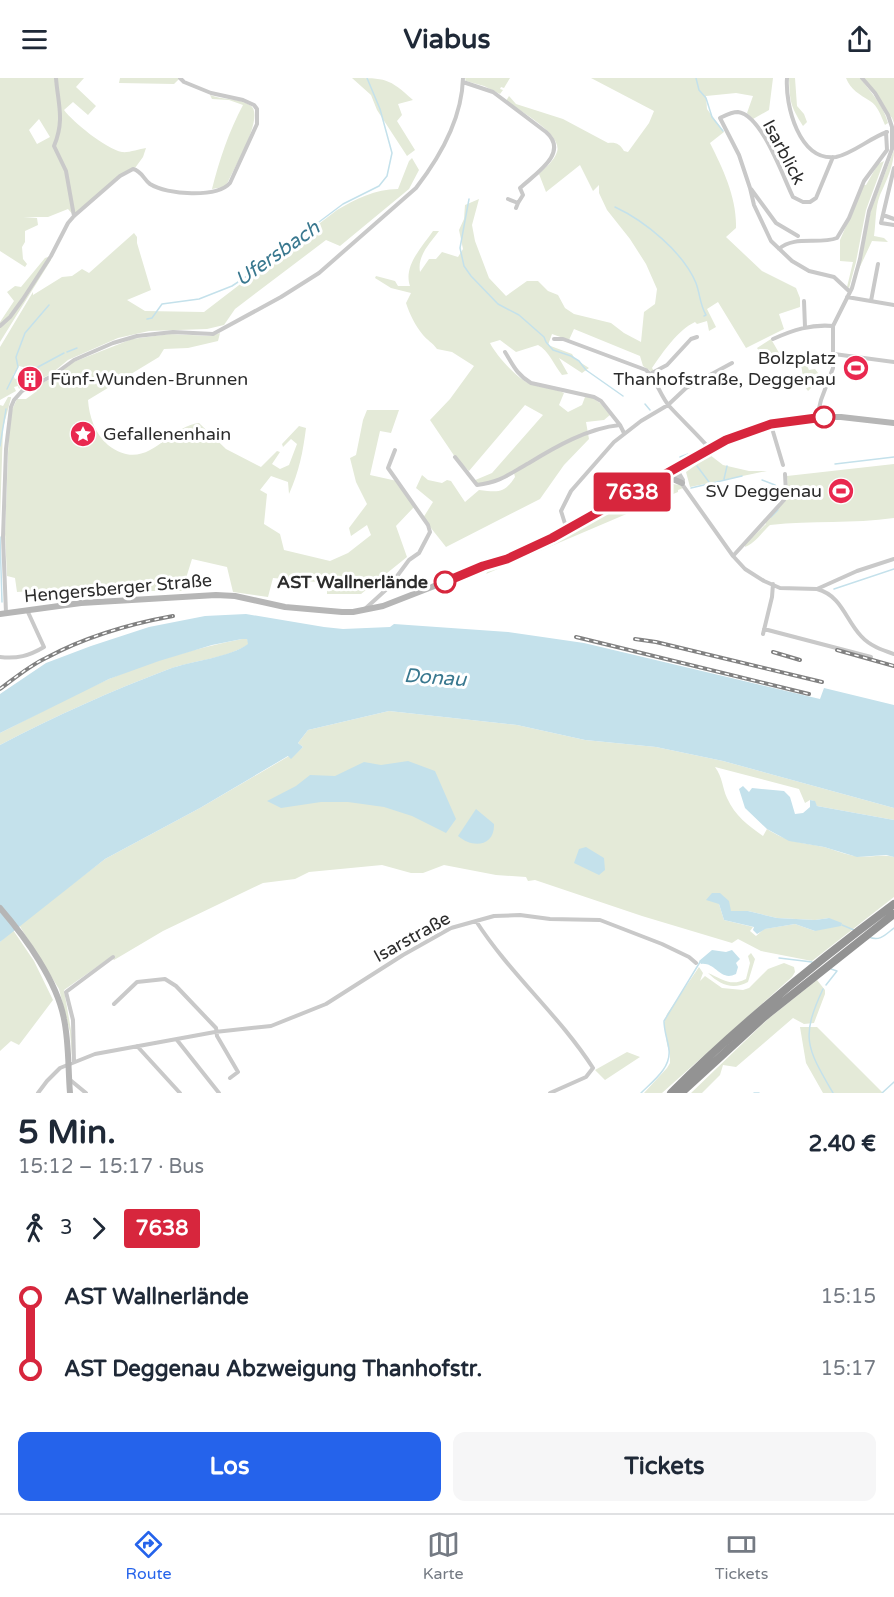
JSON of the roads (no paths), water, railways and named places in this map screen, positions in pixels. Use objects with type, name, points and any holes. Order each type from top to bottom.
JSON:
[{"type":"highway","points":[[681,1093],[797,984],[894,904]]},
{"type":"highway","points":[[671,1093],[759,1011],[894,914]]},
{"type":"main road","name":"Hengersberger Straße","points":[[3,614],[81,603],[216,595],[235,596],[285,607],[342,612],[363,610],[402,600],[483,566],[507,559],[567,530],[710,449],[748,431],[771,424],[817,417],[841,417],[894,423]]},
{"type":"main road","name":"Hengersberger Straße","points":[[642,487],[648,487],[668,477],[682,483]]},
{"type":"main road","points":[[0,908],[23,938],[53,986],[64,1019],[71,1064],[70,1093]]},
{"type":"street","points":[[56,78],[61,114],[60,131],[54,146],[66,171],[74,216]]},
{"type":"street","points":[[0,326],[23,299],[51,256],[68,223],[120,176],[133,169],[139,171],[150,184],[175,193],[218,191],[231,183],[257,124],[257,109],[243,100],[211,93],[184,82],[180,78]]},
{"type":"street","points":[[786,78],[788,106],[800,135],[814,152],[833,157],[845,154],[871,138],[892,131]]},
{"type":"street","points":[[817,417],[831,375],[834,354],[833,326],[848,295],[860,259],[869,211],[893,149],[892,131],[885,109],[862,78]]},
{"type":"street","points":[[3,614],[6,449],[10,412],[14,400],[22,391],[52,376],[74,360],[113,343],[137,336],[173,332],[213,334],[281,297],[319,273],[416,188],[428,173],[455,121],[463,80],[493,92],[552,137],[555,144],[553,155],[537,174],[520,188],[523,195],[516,208]]},
{"type":"street","name":"Isarblick","points":[[750,188],[739,156],[720,118],[731,112],[740,112],[750,118],[766,140],[793,197],[798,200],[810,202],[816,198],[833,157]]},
{"type":"street","points":[[779,249],[788,242],[825,242],[837,238],[849,218],[864,181],[886,150],[886,132]]},
{"type":"street","points":[[894,168],[882,223],[894,225]]},
{"type":"street","points":[[750,188],[776,223],[798,236]]},
{"type":"street","points":[[750,188],[754,206],[771,241],[801,267],[834,277],[848,295],[894,305]]},
{"type":"street","points":[[508,199],[518,203]]},
{"type":"street","points":[[883,215],[894,219]]},
{"type":"street","points":[[871,301],[878,264]]},
{"type":"street","points":[[804,301],[805,327]]},
{"type":"street","points":[[773,339],[805,327],[833,326]]},
{"type":"street","points":[[650,374],[667,365],[691,339],[697,337]]},
{"type":"street","points":[[554,339],[563,339],[646,370],[668,405],[710,449]]},
{"type":"street","points":[[505,352],[517,373],[531,383],[594,397],[607,408],[624,433]]},
{"type":"street","points":[[834,354],[894,362]]},
{"type":"street","points":[[567,530],[561,512],[572,491],[600,456],[624,433],[668,405],[686,388],[732,363]]},
{"type":"street","points":[[771,424],[783,465]]},
{"type":"street","points":[[455,457],[477,485],[490,483],[507,478],[526,464],[573,438],[620,425]]},
{"type":"street","points":[[363,610],[389,587],[409,560],[418,553],[430,532],[428,525],[388,468],[395,450]]},
{"type":"street","points":[[674,469],[733,556],[745,569],[780,588],[817,589],[829,594],[839,603],[864,639],[894,654]]},
{"type":"street","points":[[733,556],[783,500],[786,493],[785,474]]},
{"type":"street","points":[[817,589],[857,571],[894,559]]},
{"type":"street","points":[[773,584],[764,632],[871,657]]},
{"type":"street","points":[[0,657],[11,658],[31,654],[44,647],[27,610]]},
{"type":"street","name":"Isarstraße","points":[[38,1093],[56,1071],[95,1054],[215,1032],[271,1026],[326,1004],[403,955],[451,928],[494,916],[520,915],[550,919],[600,920],[662,944],[689,957],[696,963]]},
{"type":"street","points":[[476,921],[493,946],[575,1040],[593,1068],[586,1077],[550,1093]]},
{"type":"street","points":[[71,1064],[73,1020],[66,992],[113,957]]},
{"type":"street","points":[[114,1004],[136,982],[165,979],[176,986],[216,1028],[215,1032],[238,1072],[230,1078]]},
{"type":"street","points":[[177,1040],[219,1093]]},
{"type":"street","points":[[137,1046],[180,1093]]},
{"type":"street","points":[[69,1078],[86,1093]]},
{"type":"water","name":"Donau","points":[[246,614],[343,629],[390,627],[394,624],[508,632],[584,643],[820,699],[824,688],[894,705],[894,808],[723,761],[656,747],[585,740],[517,725],[389,711],[308,730],[298,743],[303,747],[291,759],[288,756],[200,808],[105,859],[0,942],[0,745],[62,714],[147,677],[178,666],[232,652],[248,644],[247,639],[212,645],[109,679],[0,733],[0,694],[46,663],[149,627],[205,616]]},
{"type":"water","points":[[408,761],[435,771],[456,819],[446,833],[412,816],[384,807],[348,802],[321,802],[281,808],[267,801],[296,786],[310,775],[335,776],[364,762],[381,765]]},
{"type":"water","points":[[743,786],[749,792],[752,788],[784,791],[790,797],[795,814],[803,813],[810,807],[810,800],[815,801],[817,806],[894,820],[894,857],[886,855],[857,857],[824,847],[789,841],[767,829],[745,808],[739,789]]},
{"type":"water","points":[[476,809],[494,824],[491,837],[487,841],[476,844],[458,836]]},
{"type":"water","points":[[586,847],[604,858],[605,870],[599,875],[574,863],[579,849]]},
{"type":"water","points":[[712,893],[720,893],[729,901],[731,911],[748,911],[777,918],[815,920],[829,918],[842,923],[841,926],[815,931],[795,924],[765,929],[757,934],[753,930],[754,927],[724,920],[719,904],[706,900]]},
{"type":"water","points":[[712,950],[726,952],[732,950],[740,959],[736,963],[738,967],[736,974],[726,976],[711,966],[701,964],[699,961]]},
{"type":"waterway","name":"Ufersbach","points":[[147,319],[152,318],[162,304],[199,299],[232,286],[282,253],[343,204],[379,186],[387,176],[392,153],[380,109],[367,78]]},
{"type":"waterway","points":[[696,78],[712,117],[723,131]]},
{"type":"waterway","points":[[469,199],[460,248],[464,266],[471,276],[498,304],[519,315],[544,337],[553,350],[579,361],[586,370],[623,396]]},
{"type":"waterway","points":[[615,207],[650,229],[682,260],[696,283],[706,315],[704,316]]},
{"type":"waterway","points":[[7,389],[18,367],[16,357],[25,333],[49,305]]},
{"type":"waterway","name":"Ufersbach","points":[[67,352],[77,348]]},
{"type":"waterway","name":"Ufersbach","points":[[33,381],[33,373],[38,367],[64,353]]},
{"type":"waterway","points":[[645,404],[650,410]]},
{"type":"waterway","name":"Ufersbach","points":[[0,446],[6,409]]},
{"type":"waterway","points":[[680,457],[688,454]]},
{"type":"waterway","points":[[835,464],[894,457]]},
{"type":"waterway","points":[[697,466],[709,482]]},
{"type":"waterway","points":[[724,479],[727,466]]},
{"type":"waterway","points":[[691,488],[742,476]]},
{"type":"waterway","points":[[762,480],[783,491]]},
{"type":"waterway","points":[[771,517],[778,510]]},
{"type":"waterway","name":"Ufersbach","points":[[0,537],[2,602]]},
{"type":"waterway","points":[[834,589],[894,569]]},
{"type":"waterway","points":[[842,925],[854,930]]},
{"type":"waterway","points":[[869,937],[880,938],[894,928]]},
{"type":"waterway","points":[[779,958],[812,962]]},
{"type":"waterway","points":[[641,1093],[660,1074],[667,1063],[669,1050],[664,1021],[700,962]]},
{"type":"waterway","points":[[826,985],[837,971],[831,969]]},
{"type":"waterway","points":[[823,989],[811,1020],[810,1043],[817,1065],[833,1093]]},
{"type":"waterway","points":[[882,1093],[894,1082]]},
{"type":"waterway","points":[[754,1093],[759,1093]]},
{"type":"railway","points":[[0,689],[22,672],[61,650],[124,627],[173,616]]},
{"type":"railway","points":[[576,637],[809,694]]},
{"type":"railway","points":[[635,639],[822,682]]},
{"type":"railway","points":[[837,650],[894,666]]},
{"type":"railway","points":[[773,652],[800,660]]},
{"type":"place","name":"Bolzplatz Thanhofstraße, Deggenau","points":[[856,368]]},
{"type":"place","name":"Fünf-Wunden-Brunnen","points":[[30,379]]},
{"type":"place","name":"Gefallenenhain","points":[[83,434]]},
{"type":"place","name":"SV Deggenau","points":[[841,491]]},
{"type":"place","name":"AST Wallnerlände","points":[[445,582]]}]
